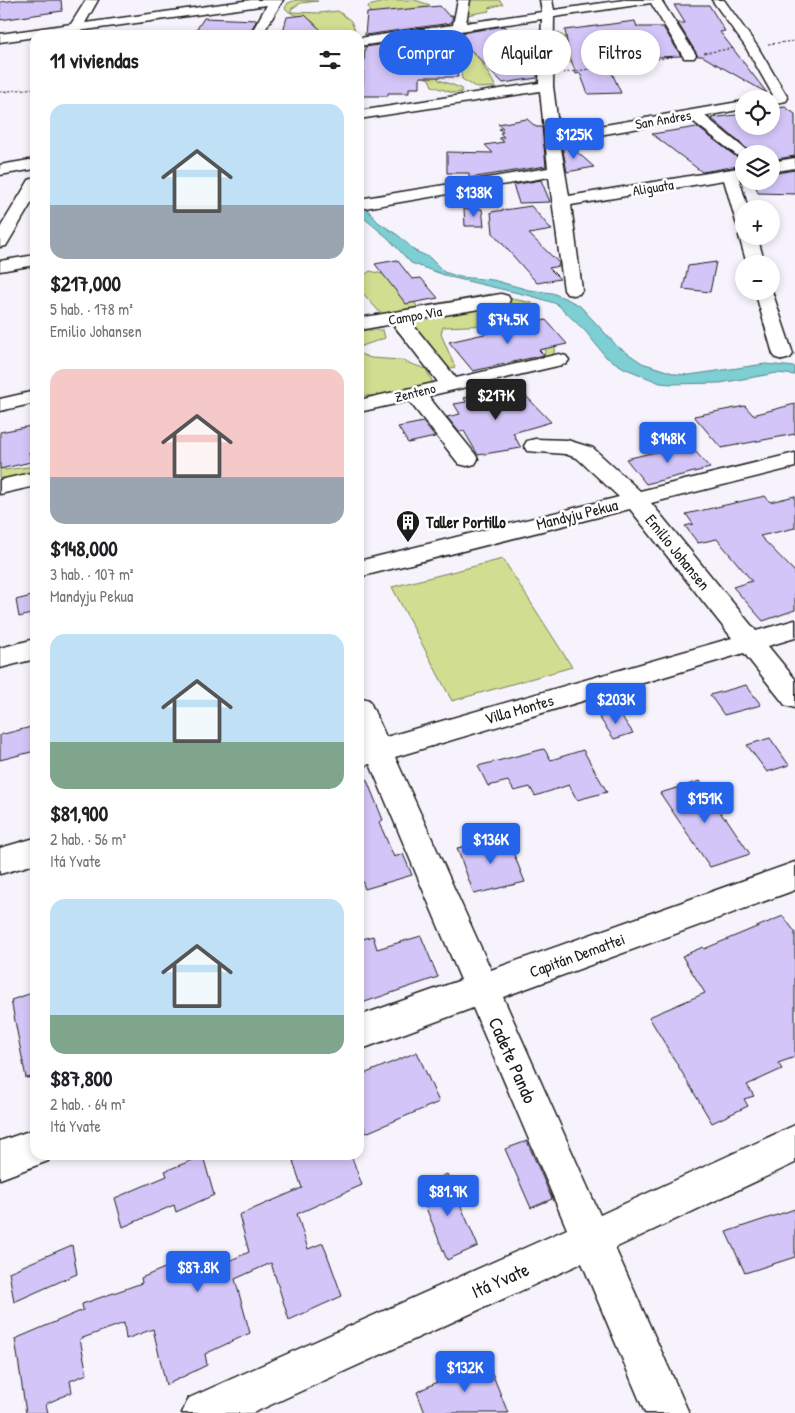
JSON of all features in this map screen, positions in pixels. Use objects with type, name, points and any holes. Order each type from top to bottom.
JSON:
[{"type":"street","points":[[81,30],[92,0]]},
{"type":"street","points":[[83,30],[95,25],[198,5],[276,0]]},
{"type":"street","points":[[259,30],[276,0]]},
{"type":"street","points":[[459,28],[464,0]]},
{"type":"street","points":[[364,41],[459,28],[547,7],[649,0]]},
{"type":"street","points":[[655,0],[690,55]]},
{"type":"street","points":[[718,0],[751,46],[772,90]]},
{"type":"street","points":[[547,7],[546,86],[573,290]]},
{"type":"street","points":[[0,38],[30,35]]},
{"type":"street","points":[[364,114],[546,86]]},
{"type":"street","name":"San Andres","points":[[552,139],[735,107]]},
{"type":"street","points":[[693,114],[735,147]]},
{"type":"street","points":[[780,166],[795,163]]},
{"type":"street","points":[[0,170],[30,165]]},
{"type":"street","points":[[364,202],[556,171]]},
{"type":"street","name":"Aliguata","points":[[562,202],[735,173]]},
{"type":"street","points":[[0,242],[30,191]]},
{"type":"street","points":[[0,266],[30,261]]},
{"type":"street","name":"Campo Via","points":[[364,323],[501,300]]},
{"type":"street","points":[[767,300],[783,354]]},
{"type":"street","points":[[398,318],[450,384]]},
{"type":"street","name":"Zenteno","points":[[364,405],[559,360]]},
{"type":"street","points":[[414,393],[467,459]]},
{"type":"street","points":[[0,406],[30,398]]},
{"type":"street","name":"Emilio Johansen","points":[[535,446],[567,447],[585,453],[635,499],[795,698]]},
{"type":"street","name":"Mandyju Pekua","points":[[364,567],[795,460]]},
{"type":"street","points":[[0,487],[30,480]]},
{"type":"street","name":"Villa Montes","points":[[368,754],[795,628]]},
{"type":"street","points":[[0,658],[30,650]]},
{"type":"street","name":"Cadete Pando","points":[[364,733],[368,754],[482,990],[667,1413]]},
{"type":"street","points":[[0,861],[30,852]]},
{"type":"street","name":"Capitán Demattei","points":[[364,1031],[795,876]]},
{"type":"street","name":"Itá Yvate","points":[[214,1411],[795,1144]]},
{"type":"street","points":[[0,1160],[30,1150]]},
{"type":"path","points":[[0,92],[30,89]]},
{"type":"green space","points":[[296,0],[318,1],[301,3],[291,9],[291,12],[319,13],[338,11],[351,21],[355,30],[320,30],[312,21],[288,11],[285,8],[288,3]]},
{"type":"green space","points":[[393,0],[415,0],[430,5],[427,8],[371,17],[368,6]]},
{"type":"green space","points":[[458,0],[499,0],[503,4],[489,8],[489,11],[467,15],[466,18],[472,21],[487,21],[509,17],[512,19],[465,24]]},
{"type":"green space","points":[[459,28],[474,30],[483,32],[483,75],[489,75],[496,87],[477,88],[462,79],[461,75],[473,75],[473,30],[456,30]]},
{"type":"green space","points":[[571,54],[581,54],[581,59],[572,62]]},
{"type":"green space","points":[[437,75],[439,80],[461,88],[462,92],[453,93],[432,86],[429,79],[422,76]]},
{"type":"green space","points":[[370,271],[404,279],[417,307],[490,294],[532,303],[532,330],[520,343],[535,357],[544,355],[548,340],[555,347],[552,363],[527,365],[503,358],[526,328],[517,315],[505,313],[492,325],[443,327],[441,334],[455,367],[434,373],[364,295],[364,275]]},
{"type":"green space","points":[[364,330],[383,330],[385,338],[364,345]]},
{"type":"green space","points":[[364,355],[371,358],[400,360],[426,369],[434,385],[430,395],[364,396]]},
{"type":"green space","points":[[0,462],[5,470],[30,467],[30,475],[0,480]]},
{"type":"green space","points":[[503,559],[572,667],[452,701],[392,587]]},
{"type":"water","points":[[366,208],[378,222],[399,236],[415,251],[429,257],[444,272],[460,277],[493,280],[529,290],[552,293],[580,306],[617,346],[642,363],[676,374],[689,375],[765,364],[795,367],[795,375],[777,373],[720,383],[660,383],[624,368],[606,357],[586,332],[557,304],[450,277],[411,263],[388,238],[364,218],[364,209]]},
{"type":"building","points":[[61,0],[62,11],[0,20],[0,2]]},
{"type":"building","points":[[674,5],[709,5],[725,31],[720,32],[765,90],[702,56],[698,56],[678,23],[685,23]]},
{"type":"building","points":[[440,6],[449,16],[453,15],[451,23],[401,30],[379,30],[379,33],[365,35],[367,13]]},
{"type":"building","points":[[305,15],[321,30],[283,30],[287,17]]},
{"type":"building","points":[[204,18],[257,20],[251,30],[196,30]]},
{"type":"building","points":[[635,21],[637,27],[663,27],[681,56],[660,57],[660,30],[581,30],[581,75],[613,75],[621,93],[588,94],[580,73],[576,74],[571,60],[571,30],[565,30]]},
{"type":"building","points":[[504,26],[509,30],[483,30],[483,63],[473,52],[473,31]]},
{"type":"building","points":[[379,45],[379,75],[458,75],[458,77],[420,77],[420,88],[409,88],[409,93],[388,93],[388,96],[364,96],[365,47]]},
{"type":"building","points":[[495,75],[537,75],[537,78],[503,83]]},
{"type":"building","points":[[785,107],[795,114],[795,156],[780,158],[780,145],[742,145],[711,118],[735,115],[735,135],[780,135],[780,108]]},
{"type":"building","points":[[527,119],[536,127],[542,127],[546,166],[469,178],[469,173],[447,173],[447,152],[493,153],[485,145],[504,142],[499,138],[504,137],[500,133],[503,132],[499,129],[503,128],[498,124]]},
{"type":"building","points":[[697,127],[735,156],[735,166],[702,172],[652,134]]},
{"type":"building","points":[[568,144],[594,167],[567,172],[562,145]]},
{"type":"building","points":[[795,170],[795,194],[758,193],[757,190],[780,190],[780,172]]},
{"type":"building","points":[[541,180],[550,202],[519,203],[513,185]]},
{"type":"building","points":[[531,206],[552,230],[529,234],[559,263],[559,266],[549,268],[560,279],[537,283],[493,233],[491,212]]},
{"type":"building","points":[[464,209],[482,209],[484,226],[465,226]]},
{"type":"building","points":[[397,260],[412,279],[421,278],[438,298],[406,304],[375,264]]},
{"type":"building","points":[[716,262],[710,292],[683,289],[688,266]]},
{"type":"building","points":[[546,320],[567,344],[539,350],[544,355],[500,365],[473,371],[449,342]]},
{"type":"building","points":[[505,390],[512,400],[526,396],[551,422],[513,433],[521,448],[478,455],[464,431],[459,432],[447,417],[460,414],[454,404],[466,402],[464,398]]},
{"type":"building","points":[[795,404],[795,434],[721,448],[694,416],[745,406],[753,415]]},
{"type":"building","points":[[423,422],[435,437],[408,443],[398,427]]},
{"type":"building","points":[[30,426],[30,462],[0,469],[0,432]]},
{"type":"building","points":[[689,444],[710,468],[646,484],[626,459]]},
{"type":"building","points":[[765,496],[770,502],[795,496],[795,528],[760,536],[795,572],[795,610],[763,621],[733,587],[752,581],[717,539],[698,543],[685,526],[693,524],[686,514]]},
{"type":"building","points":[[30,596],[30,614],[19,617],[16,600]]},
{"type":"building","points":[[746,685],[761,705],[724,715],[710,695]]},
{"type":"building","points":[[618,711],[633,733],[614,739],[599,717]]},
{"type":"building","points":[[30,727],[30,752],[0,760],[0,735]]},
{"type":"building","points":[[770,738],[789,765],[767,772],[747,745]]},
{"type":"building","points":[[544,749],[551,760],[583,750],[607,792],[577,800],[569,785],[535,796],[530,787],[514,791],[508,781],[488,786],[478,766]]},
{"type":"building","points":[[364,773],[383,820],[379,822],[394,857],[403,854],[412,875],[365,889]]},
{"type":"building","points":[[700,781],[750,854],[710,867],[660,793]]},
{"type":"building","points":[[507,837],[525,882],[474,894],[457,848]]},
{"type":"building","points":[[783,916],[795,932],[795,1057],[778,1063],[782,1069],[747,1085],[754,1096],[744,1099],[748,1106],[712,1123],[649,1017],[705,993],[682,956],[703,947],[704,949]]},
{"type":"building","points":[[373,936],[377,949],[421,936],[438,977],[364,1002],[364,939]]},
{"type":"building","points":[[30,994],[30,1078],[26,1078],[11,1000]]},
{"type":"building","points":[[417,1052],[439,1102],[366,1133],[364,1127],[364,1074]]},
{"type":"building","points":[[527,1141],[552,1199],[531,1208],[505,1149]]},
{"type":"building","points":[[193,1160],[204,1160],[214,1195],[176,1212],[174,1205],[123,1227],[115,1198],[167,1176],[165,1171]]},
{"type":"building","points":[[353,1160],[362,1185],[297,1214],[308,1249],[323,1243],[342,1296],[289,1320],[271,1263],[235,1279],[250,1333],[205,1354],[207,1365],[166,1385],[153,1329],[126,1339],[124,1323],[80,1339],[87,1374],[70,1381],[72,1392],[46,1404],[48,1413],[26,1413],[15,1339],[83,1310],[82,1304],[142,1283],[141,1278],[181,1261],[186,1280],[249,1252],[239,1215],[302,1188],[293,1161]]},
{"type":"building","points":[[447,1174],[478,1246],[447,1260],[418,1188]]},
{"type":"building","points":[[795,1209],[795,1257],[745,1273],[726,1232]]},
{"type":"building","points":[[72,1245],[77,1274],[14,1302],[9,1272]]},
{"type":"building","points":[[486,1358],[508,1413],[425,1413],[417,1392]]},
{"type":"place","name":"Taller Portillo","points":[[408,543]]}]
